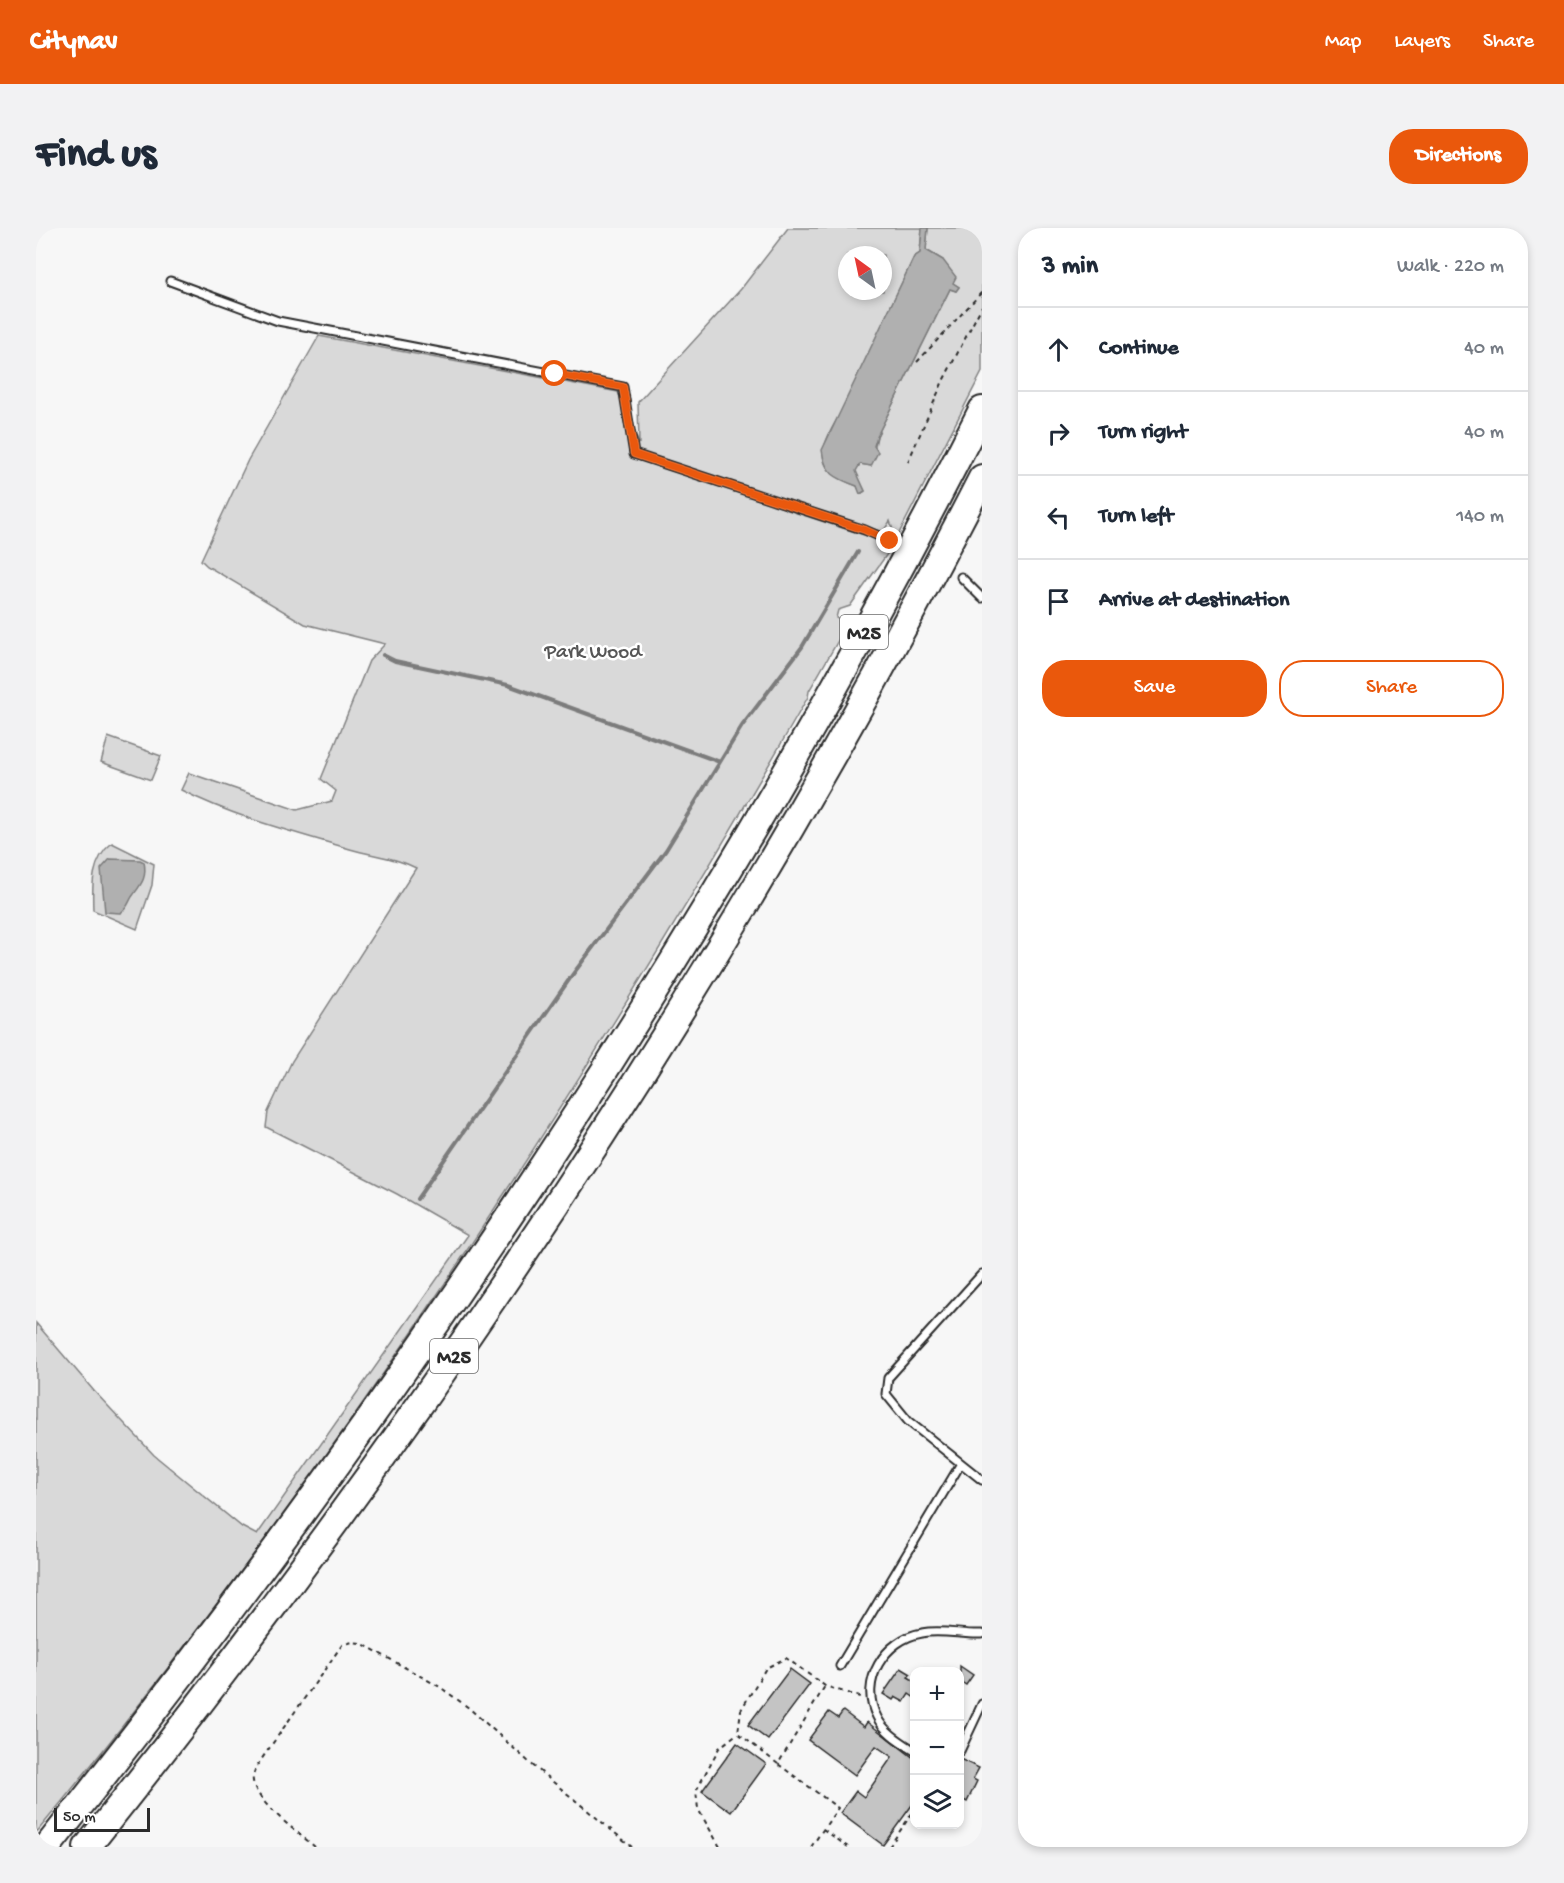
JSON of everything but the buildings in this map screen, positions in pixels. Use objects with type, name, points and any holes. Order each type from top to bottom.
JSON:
[{"type":"highway","name":"M25","points":[[47,1847],[184,1673],[299,1519],[436,1326],[562,1138],[687,938],[813,724],[982,410]]},
{"type":"highway","name":"M25","points":[[87,1847],[211,1689],[341,1514],[446,1368],[572,1180],[662,1040],[789,830],[882,665],[982,478]]},
{"type":"lane","points":[[170,280],[278,321],[623,387],[634,454],[865,530],[890,541]]},
{"type":"lane","points":[[961,577],[982,598]]},
{"type":"lane","points":[[982,1274],[888,1378],[886,1394],[908,1421],[960,1465],[982,1480]]},
{"type":"lane","points":[[840,1666],[960,1465]]},
{"type":"lane","points":[[910,1748],[896,1739],[877,1719],[871,1701],[872,1676],[894,1644],[921,1633],[982,1634]]},
{"type":"lane","points":[[964,1742],[982,1704]]},
{"type":"path","points":[[917,362],[982,292]]},
{"type":"path","points":[[908,462],[943,381],[982,306]]},
{"type":"path","points":[[315,1847],[274,1812],[260,1796],[253,1780],[256,1767],[342,1645],[352,1642],[361,1643],[440,1688],[469,1708],[530,1763],[632,1847]]},
{"type":"path","points":[[720,1847],[698,1809],[696,1791],[719,1748],[738,1733],[741,1710],[766,1668],[786,1658],[825,1686],[871,1701]]},
{"type":"path","points":[[778,1764],[825,1686]]},
{"type":"path","points":[[738,1733],[838,1808],[811,1847]]},
{"type":"path","points":[[889,1847],[910,1816]]},
{"type":"path","points":[[823,1829],[848,1847]]},
{"type":"green space","name":"Park Wood","points":[[788,228],[922,228],[920,253],[914,257],[832,428],[824,450],[826,466],[833,474],[857,486],[861,494],[865,491],[855,471],[860,464],[871,466],[877,436],[950,289],[956,291],[959,287],[953,283],[943,260],[926,250],[928,228],[982,228],[982,372],[896,539],[890,521],[883,532],[776,497],[785,509],[873,538],[890,550],[850,606],[838,610],[836,618],[847,625],[722,845],[633,992],[541,1137],[349,1423],[248,1562],[144,1699],[36,1833],[36,1323],[94,1391],[154,1455],[242,1527],[257,1535],[468,1235],[397,1194],[266,1127],[268,1112],[292,1061],[416,868],[400,861],[350,849],[264,823],[201,800],[181,790],[189,773],[297,810],[332,801],[336,791],[321,779],[369,661],[385,644],[305,624],[207,566],[201,560],[248,460],[319,336],[618,392],[639,444],[638,402],[741,289]]},
{"type":"green space","points":[[108,737],[161,756],[151,780],[101,762]]},
{"type":"green space","points":[[112,843],[154,864],[152,885],[137,929],[93,910],[93,882],[96,865]]},
{"type":"shaded area","points":[[922,228],[928,228],[926,250],[943,260],[956,277],[953,283],[959,287],[956,291],[950,289],[877,436],[874,446],[878,452],[871,466],[860,464],[856,471],[865,491],[860,494],[857,486],[832,474],[823,458],[822,450],[914,257],[920,253]]},
{"type":"shaded area","points":[[110,859],[144,862],[143,880],[127,907],[120,913],[105,912],[101,869]]},
{"type":"waterway","points":[[417,1199],[573,974],[666,850],[742,726],[802,647],[858,552]]},
{"type":"waterway","points":[[383,655],[395,661],[508,685],[720,762]]},
{"type":"route","points":[[555,374],[623,387],[634,454],[865,530],[890,541]]}]
